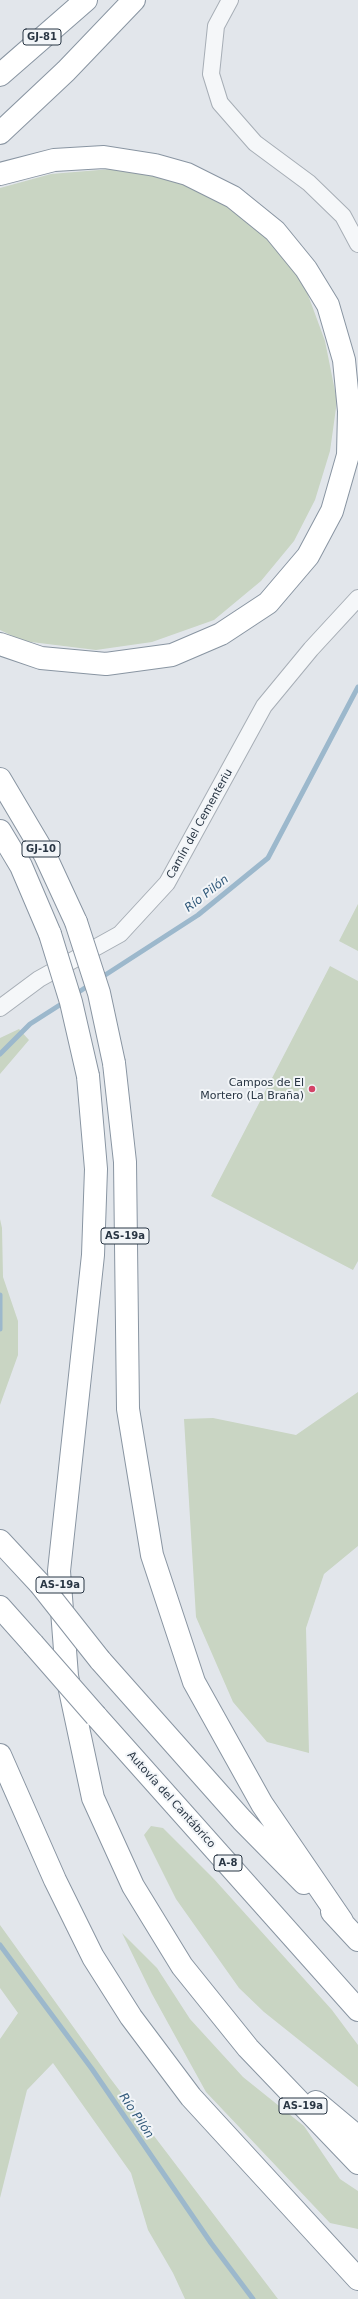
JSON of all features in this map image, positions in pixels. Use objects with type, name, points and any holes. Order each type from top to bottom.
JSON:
[{"type":"highway","name":"GJ-81","points":[[0,75],[86,0]]},
{"type":"highway","points":[[0,133],[66,71],[134,0]]},
{"type":"highway","points":[[0,174],[54,160],[104,157],[154,164],[187,174],[233,197],[275,231],[306,269],[328,304],[344,360],[349,411],[348,455],[332,511],[308,556],[268,603],[221,634],[172,655],[106,664],[41,658],[0,644]]},
{"type":"highway","name":"GJ-10","points":[[0,779],[45,855],[76,922],[99,994],[114,1063]]},
{"type":"highway","name":"GJ-10","points":[[0,831],[21,866],[50,934],[71,1002],[88,1076]]},
{"type":"highway","name":"AS-19a","points":[[114,1063],[125,1162],[128,1409],[152,1555],[194,1682],[262,1804],[342,1921]]},
{"type":"highway","name":"AS-19a","points":[[88,1076],[96,1168],[93,1255],[59,1571],[67,1676],[93,1798],[133,1886],[182,1966],[248,2048],[358,2164]]},
{"type":"highway","points":[[0,1541],[40,1584],[100,1660],[242,1820],[342,1921],[358,1940]]},
{"type":"highway","name":"Autovía del Cantábrico","points":[[0,1608],[358,2010]]},
{"type":"highway","points":[[0,1755],[55,1880],[93,1957],[131,2017],[190,2098],[358,2278]]},
{"type":"highway","points":[[248,2048],[358,2137]]},
{"type":"street","points":[[230,0],[216,26],[211,74],[220,103],[255,143],[309,183],[343,216],[358,244]]},
{"type":"street","name":"Camín del Cementeriu","points":[[0,1008],[39,979],[120,934],[167,883],[264,706],[311,649],[358,598]]},
{"type":"green space","points":[[111,169],[150,172],[207,192],[260,229],[304,284],[325,341],[337,401],[330,451],[315,500],[294,541],[261,581],[214,620],[152,642],[96,650],[23,641],[0,630],[0,188],[51,174]]},
{"type":"green space","points":[[358,904],[358,951],[339,941]]},
{"type":"green space","name":"Campos de El Mortero (La Braña)","points":[[330,966],[358,981],[358,1261],[353,1270],[211,1196]]},
{"type":"green space","points":[[19,1029],[29,1040],[0,1074],[0,1038]]},
{"type":"green space","points":[[0,1219],[2,1228],[3,1277],[18,1321],[18,1355],[0,1405]]},
{"type":"green space","points":[[358,1392],[358,1546],[324,1574],[306,1628],[309,1753],[267,1742],[233,1702],[196,1617],[184,1419],[213,1418],[296,1435]]},
{"type":"green space","points":[[151,1826],[163,1828],[214,1879],[332,2010],[358,2045],[358,2087],[264,2012],[239,1988],[176,1899],[144,1835]]},
{"type":"green space","points":[[0,1925],[110,2078],[278,2299],[185,2299],[173,2273],[148,2230],[131,2173],[53,2063],[27,2090],[0,2198],[0,2039],[18,2013],[0,1988]]},
{"type":"green space","points":[[122,1933],[157,1968],[190,2019],[243,2077],[304,2126],[340,2179],[358,2191],[358,2229],[330,2223],[206,2092],[152,1994]]},
{"type":"waterway","name":"Río Pilón","points":[[99,979],[198,915],[268,858],[358,687]]},
{"type":"waterway","name":"Río Pilón","points":[[74,995],[91,984]]},
{"type":"waterway","name":"Río Pilón","points":[[0,1054],[30,1024],[66,1001]]},
{"type":"waterway","name":"Río Pilón","points":[[0,1295],[0,1329]]},
{"type":"waterway","name":"Río Pilón","points":[[0,1945],[92,2069],[211,2243],[253,2299]]},
{"type":"place","name":"Campos de El Mortero (La Braña)","points":[[312,1089]]}]
